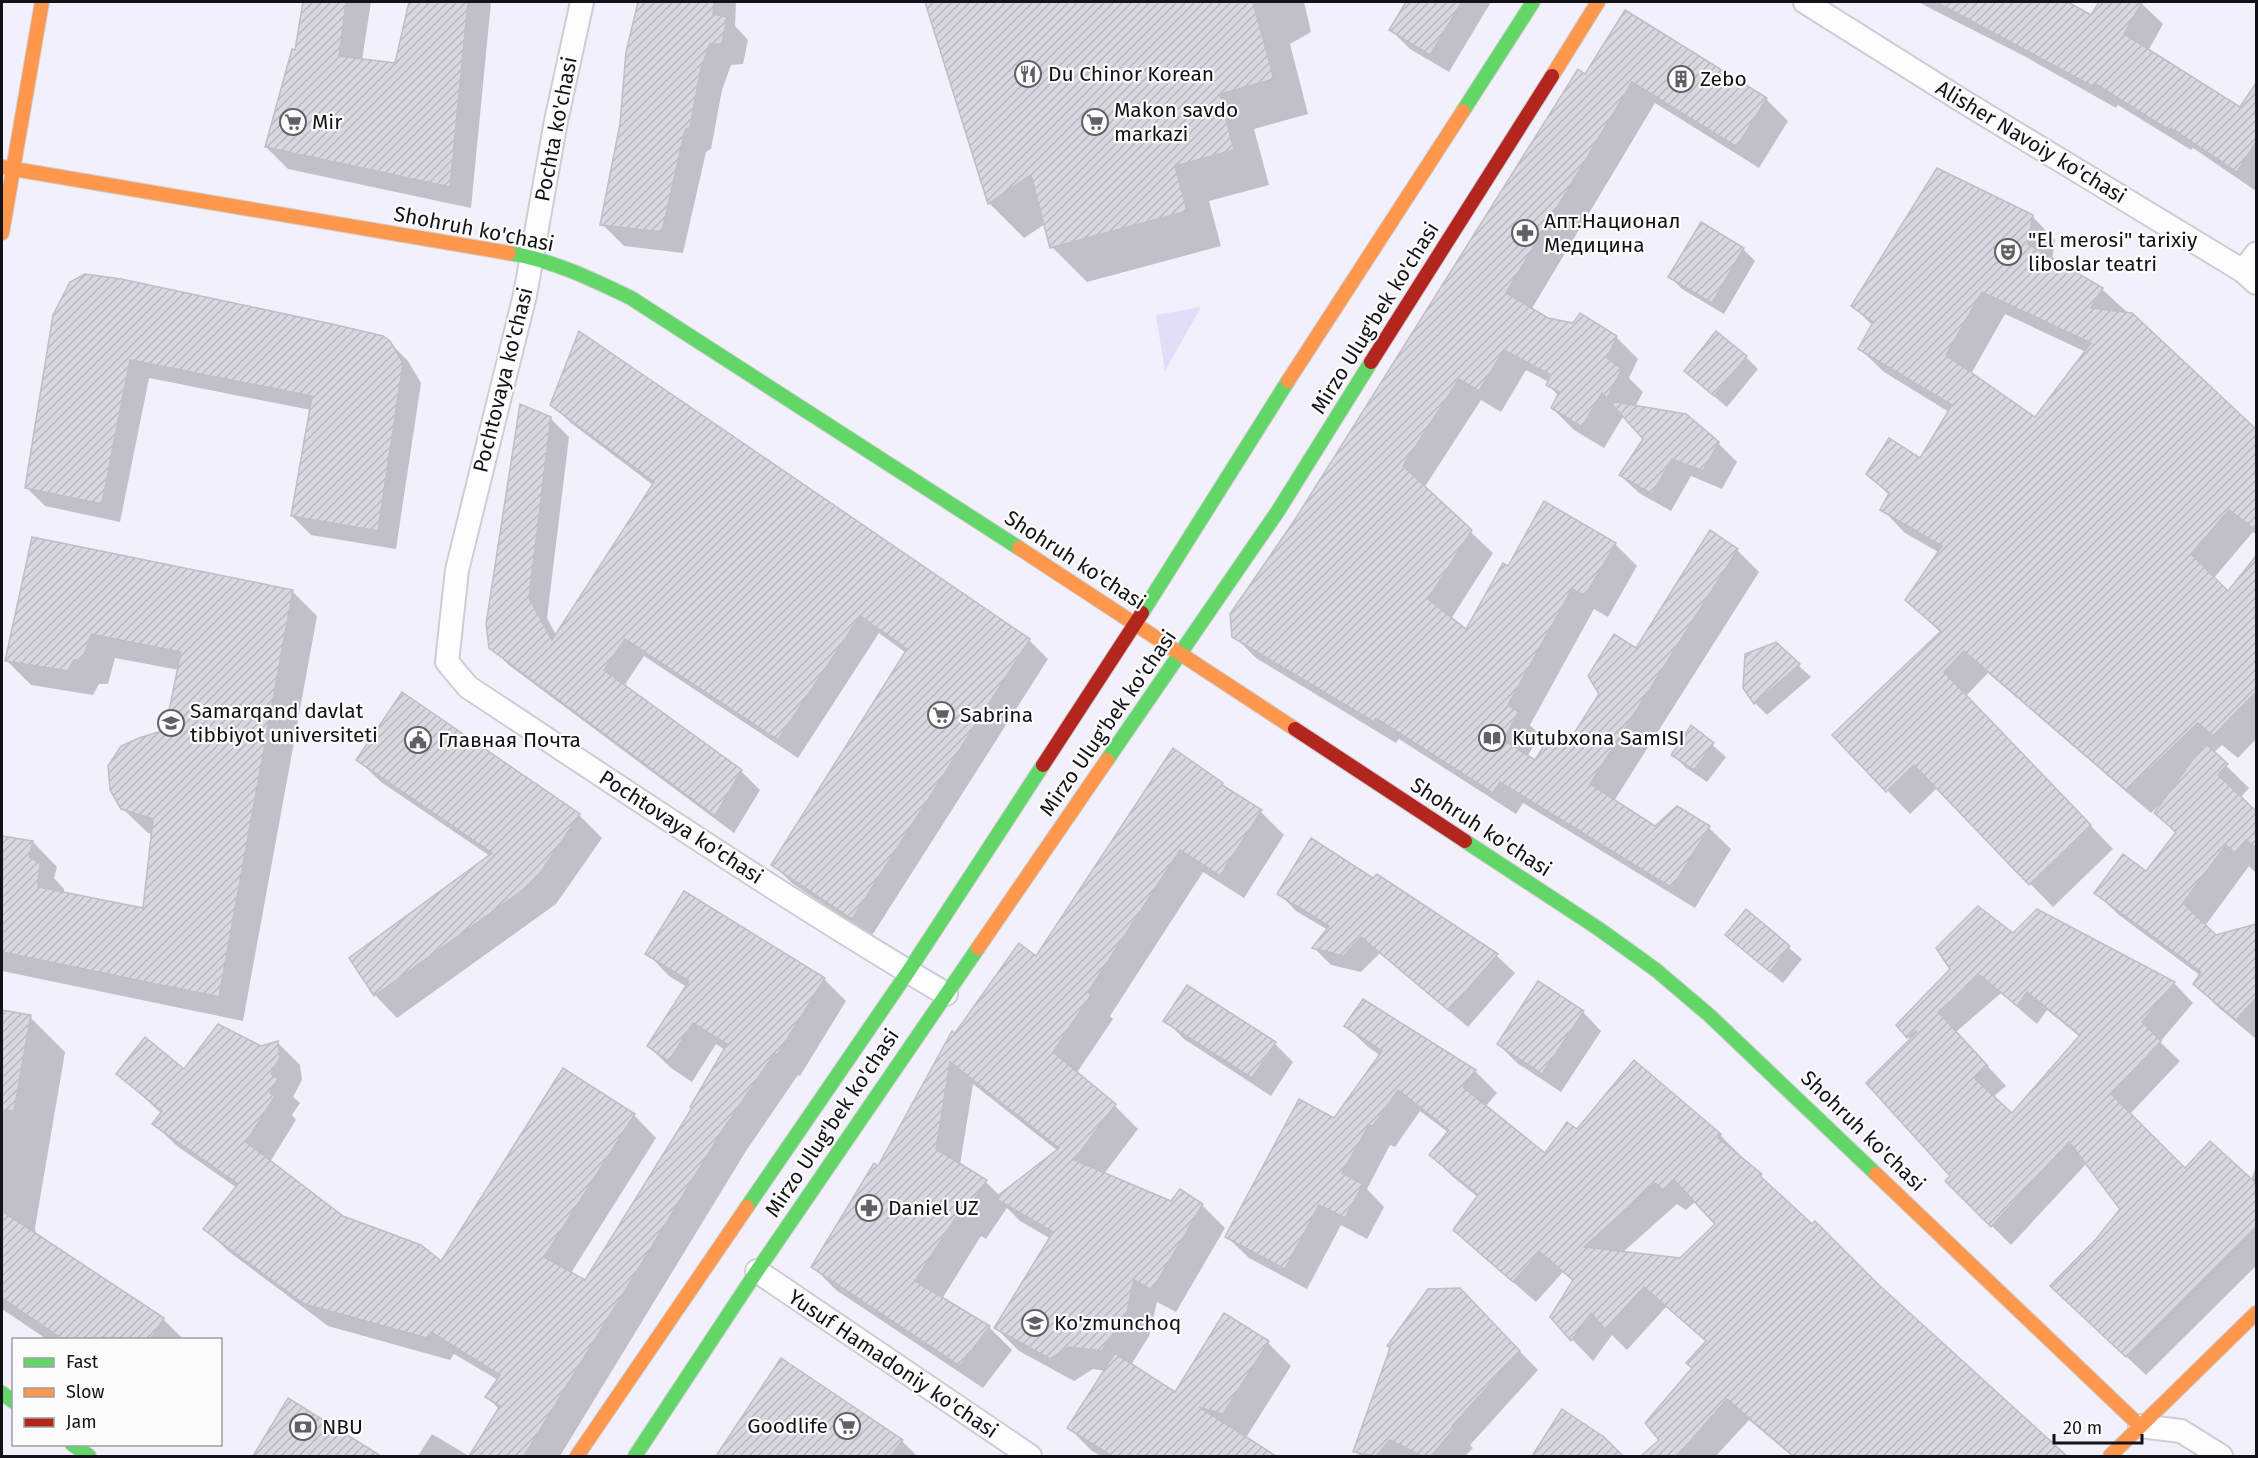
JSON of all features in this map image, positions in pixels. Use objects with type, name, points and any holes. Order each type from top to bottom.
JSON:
[{"type":"main road","points":[[2,233],[7,168],[42,2]]},
{"type":"main road","name":"Mirzo Ulug'bek ko'chasi","points":[[577,1456],[908,972],[1135,624],[1533,2]]},
{"type":"main road","name":"Mirzo Ulug'bek ko'chasi","points":[[635,1456],[757,1271],[1278,511],[1598,2]]},
{"type":"main road","name":"Shohruh ko'chasi","points":[[7,168],[532,257],[599,282],[631,298],[1135,624],[1599,929],[1656,970],[1717,1022],[2140,1426]]},
{"type":"main road","points":[[2110,1456],[2256,1313]]},
{"type":"main road","points":[[75,1446],[89,1456]]},
{"type":"street","name":"Pochta ko'chasi","points":[[532,257],[556,121],[582,2]]},
{"type":"street","name":"Alisher Navoiy ko'chasi","points":[[1804,2],[1961,100],[2252,269]]},
{"type":"street","name":"Pochtovaya ko'chasi","points":[[532,257],[516,332],[457,570],[447,662],[468,687],[729,860],[946,994]]},
{"type":"street","name":"Yusuf Hamadoniy ko'chasi","points":[[757,1271],[1030,1456]]},
{"type":"street","points":[[2140,1426],[2181,1431],[2221,1456]]},
{"type":"shaded area","points":[[1201,307],[1165,371],[1156,315]]},
{"type":"building","points":[[303,2],[346,2],[339,56],[395,63],[409,2],[468,2],[450,187],[265,147],[292,49],[295,50]]},
{"type":"building","points":[[638,2],[714,2],[713,14],[727,17],[722,44],[710,44],[701,68],[690,127],[685,130],[662,232],[600,225],[620,124],[626,52]]},
{"type":"building","name":"Makon savdo markazi","points":[[925,2],[1253,2],[1274,79],[1220,94],[1234,150],[1175,166],[1187,211],[1050,248],[1031,175],[988,204]]},
{"type":"building","points":[[1406,2],[1462,2],[1430,55],[1389,30]]},
{"type":"building","points":[[1936,2],[2068,2],[2091,15],[2099,2],[2142,2],[2124,34],[2240,107],[2256,83],[2256,142],[2237,172],[2171,128],[2169,130],[2096,84],[2094,87]]},
{"type":"building","points":[[1625,10],[1767,98],[1737,147],[1632,82],[1506,293],[1548,318],[1573,323],[1580,313],[1617,336],[1607,358],[1622,369],[1607,398],[1602,393],[1582,427],[1551,408],[1559,392],[1546,385],[1551,375],[1504,350],[1479,391],[1459,379],[1403,466],[1472,530],[1428,599],[1466,629],[1503,563],[1508,566],[1544,501],[1616,543],[1585,596],[1572,589],[1508,705],[1519,712],[1503,740],[1535,760],[1552,733],[1568,743],[1599,694],[1588,676],[1614,634],[1636,648],[1710,530],[1738,549],[1590,784],[1655,826],[1677,806],[1710,826],[1672,888],[1500,782],[1493,793],[1376,718],[1374,722],[1232,637],[1230,614],[1294,521],[1578,69],[1585,74]]},
{"type":"building","points":[[1937,168],[2033,215],[2028,244],[2103,288],[2091,308],[2132,313],[2256,429],[2256,530],[2229,510],[2191,554],[2228,591],[2256,556],[2256,692],[2213,736],[2198,723],[2127,791],[1964,651],[1944,672],[2091,825],[2029,885],[1914,765],[1886,792],[1832,735],[1941,631],[1905,600],[1942,546],[1880,510],[1889,493],[1866,474],[1889,438],[1920,458],[1952,405],[1858,349],[1873,322],[1851,306]],"holes":[[[1982,292],[2091,343],[2035,417],[1946,355]]]},
{"type":"building","points":[[1701,222],[1744,248],[1712,303],[1668,277]]},
{"type":"building","points":[[85,274],[121,279],[332,324],[383,336],[390,341],[403,363],[378,531],[291,516],[312,396],[130,360],[102,504],[25,488],[53,315],[70,282]]},
{"type":"building","points":[[579,331],[1030,639],[852,919],[771,865],[907,649],[860,616],[778,740],[625,639],[604,670],[742,770],[715,816],[489,648],[486,624],[520,404],[551,417],[529,598],[552,640],[654,482],[550,405]]},
{"type":"building","points":[[1716,331],[1747,356],[1714,396],[1684,371]]},
{"type":"building","points":[[1609,401],[1686,414],[1719,442],[1703,471],[1672,459],[1652,494],[1619,475],[1643,439]]},
{"type":"building","points":[[32,537],[293,590],[219,997],[2,952],[2,836],[33,841],[29,857],[40,863],[38,887],[143,908],[153,819],[121,809],[110,790],[108,766],[121,746],[165,730],[181,652],[91,634],[83,659],[74,660],[68,671],[5,661]]},
{"type":"building","points":[[1776,642],[1800,664],[1754,704],[1743,688],[1745,654]]},
{"type":"building","points":[[402,692],[580,814],[534,882],[374,996],[349,958],[492,853],[356,760]]},
{"type":"building","points":[[1691,725],[1714,743],[1694,770],[1671,755]]},
{"type":"building","points":[[2205,743],[2228,764],[2218,775],[2256,811],[2256,848],[2246,840],[2236,854],[2226,845],[2183,903],[2216,935],[2256,924],[2256,998],[2236,1020],[2193,984],[2201,972],[2094,893],[2123,854],[2146,871],[2176,832],[2154,813]]},
{"type":"building","points":[[1173,748],[1223,783],[1222,785],[1262,810],[1220,876],[1180,850],[1088,992],[1091,995],[1053,1052],[1116,1104],[1074,1160],[1171,1201],[1180,1189],[1203,1204],[1152,1290],[1134,1280],[1127,1312],[1102,1351],[1069,1347],[1050,1359],[994,1328],[1053,1232],[995,1198],[1059,1148],[950,1062],[936,1149],[987,1180],[963,1217],[958,1214],[915,1281],[990,1326],[960,1366],[811,1267],[874,1163],[878,1166],[952,1031],[955,1033],[1019,943],[1036,956]]},
{"type":"building","points":[[1311,838],[1373,878],[1377,874],[1498,954],[1449,1011],[1361,937],[1343,956],[1312,948],[1329,926],[1277,894]]},
{"type":"building","points":[[684,891],[825,978],[777,1055],[775,1053],[724,1128],[524,1456],[469,1456],[500,1406],[485,1397],[500,1375],[431,1332],[427,1338],[304,1304],[203,1229],[238,1184],[152,1124],[162,1111],[116,1074],[145,1037],[184,1069],[218,1024],[261,1046],[278,1041],[280,1057],[271,1074],[278,1079],[270,1093],[275,1096],[246,1142],[343,1216],[421,1245],[441,1261],[563,1068],[635,1114],[544,1257],[585,1280],[692,1108],[690,1107],[727,1044],[693,1023],[669,1061],[647,1046],[689,981],[645,954]]},
{"type":"building","points":[[1978,906],[2013,933],[2037,909],[2175,982],[2142,1022],[2161,1041],[2111,1094],[2185,1168],[2210,1141],[2256,1183],[2256,1227],[2126,1357],[2050,1286],[2096,1239],[2120,1209],[2069,1142],[1991,1227],[1945,1181],[1950,1176],[1866,1083],[1917,1032],[1907,1038],[1896,1025],[1950,969],[1936,948]],"holes":[[[1980,975],[2017,1006],[2027,992],[2080,1035],[2012,1113],[1974,1078],[1988,1066],[1938,1012]]]},
{"type":"building","points":[[1746,909],[1790,946],[1770,972],[1725,935]]},
{"type":"building","points":[[1538,981],[1584,1011],[1542,1074],[1497,1044]]},
{"type":"building","points":[[1187,985],[1276,1042],[1252,1078],[1163,1021]]},
{"type":"building","points":[[1363,999],[1476,1070],[1463,1087],[1545,1153],[1567,1122],[1577,1129],[1634,1060],[1721,1134],[1718,1138],[1762,1174],[1760,1176],[1812,1224],[1815,1221],[1879,1285],[2067,1456],[1793,1456],[1727,1399],[1677,1456],[1641,1456],[1659,1440],[1645,1423],[1692,1368],[1686,1363],[1706,1341],[1644,1287],[1605,1329],[1591,1313],[1571,1341],[1550,1317],[1573,1280],[1540,1252],[1513,1282],[1453,1230],[1478,1195],[1429,1155],[1449,1130],[1398,1090],[1373,1126],[1369,1125],[1342,1173],[1363,1184],[1345,1218],[1319,1205],[1285,1269],[1225,1237],[1299,1099],[1334,1118],[1382,1051],[1344,1026]],"holes":[[[1674,1180],[1715,1224],[1680,1258],[1584,1247],[1655,1183],[1663,1190]]]},
{"type":"building","points":[[2,1010],[31,1015],[14,1111],[2,1110]]},
{"type":"building","points":[[2,1211],[164,1318],[151,1338],[61,1338],[2,1298]]},
{"type":"building","points":[[1460,1288],[1520,1351],[1452,1426],[1455,1428],[1431,1456],[1422,1456],[1390,1440],[1376,1456],[1353,1452],[1390,1348],[1387,1346],[1428,1289]]},
{"type":"building","points":[[1224,1313],[1269,1341],[1223,1414],[1199,1407],[1276,1456],[1112,1456],[1067,1428],[1115,1353],[1175,1392]]},
{"type":"building","points":[[781,1358],[903,1440],[891,1456],[716,1456]]},
{"type":"building","name":"NBU","points":[[288,1398],[381,1456],[253,1456]]},
{"type":"building","points":[[1562,1409],[1604,1437],[1623,1456],[1532,1456]]},
{"type":"traffic: fast","points":[[1463,111],[1533,2]]},
{"type":"traffic: fast","points":[[509,253],[556,265],[631,298],[1019,548]]},
{"type":"traffic: fast","points":[[1107,760],[1278,511],[1371,362]]},
{"type":"traffic: fast","points":[[1142,613],[1288,381]]},
{"type":"traffic: fast","points":[[747,1207],[908,972],[1043,765]]},
{"type":"traffic: fast","points":[[1465,841],[1599,929],[1656,970],[1709,1015],[1876,1174]]},
{"type":"traffic: fast","points":[[635,1456],[757,1271],[978,948]]},
{"type":"traffic: fast","points":[[2,1393],[12,1400]]},
{"type":"traffic: fast","points":[[75,1446],[89,1456]]},
{"type":"traffic: slow","points":[[2,233],[42,2]]},
{"type":"traffic: slow","points":[[1552,76],[1598,2]]},
{"type":"traffic: slow","points":[[1288,381],[1463,111]]},
{"type":"traffic: slow","points":[[2,167],[509,253]]},
{"type":"traffic: slow","points":[[1019,548],[1295,729]]},
{"type":"traffic: slow","points":[[978,948],[1107,760]]},
{"type":"traffic: slow","points":[[1876,1174],[2140,1426]]},
{"type":"traffic: slow","points":[[577,1456],[747,1207]]},
{"type":"traffic: slow","points":[[2110,1456],[2256,1313]]},
{"type":"traffic: jam","points":[[1371,362],[1552,76]]},
{"type":"traffic: jam","points":[[1043,765],[1142,613]]},
{"type":"traffic: jam","points":[[1295,729],[1465,841]]},
{"type":"place","name":"Du Chinor Korean","points":[[1028,74]]},
{"type":"place","name":"Zebo","points":[[1681,79]]},
{"type":"place","name":"Mir","points":[[293,122]]},
{"type":"place","name":"Makon savdo markazi","points":[[1095,122]]},
{"type":"place","name":"Апт.Национал Медицина","points":[[1525,233]]},
{"type":"place","name":"\"El merosi\" tarixiy liboslar teatri","points":[[2008,252]]},
{"type":"place","name":"Sabrina","points":[[941,715]]},
{"type":"place","name":"Samarqand davlat tibbiyot universiteti","points":[[171,723]]},
{"type":"place","name":"Kutubxona SamISI","points":[[1492,738]]},
{"type":"place","name":"Главная Почта","points":[[418,740]]},
{"type":"place","name":"Daniel UZ","points":[[869,1208]]},
{"type":"place","name":"Ko'zmunchoq","points":[[1035,1323]]},
{"type":"place","name":"Goodlife","points":[[847,1426]]},
{"type":"place","name":"NBU","points":[[303,1427]]}]
